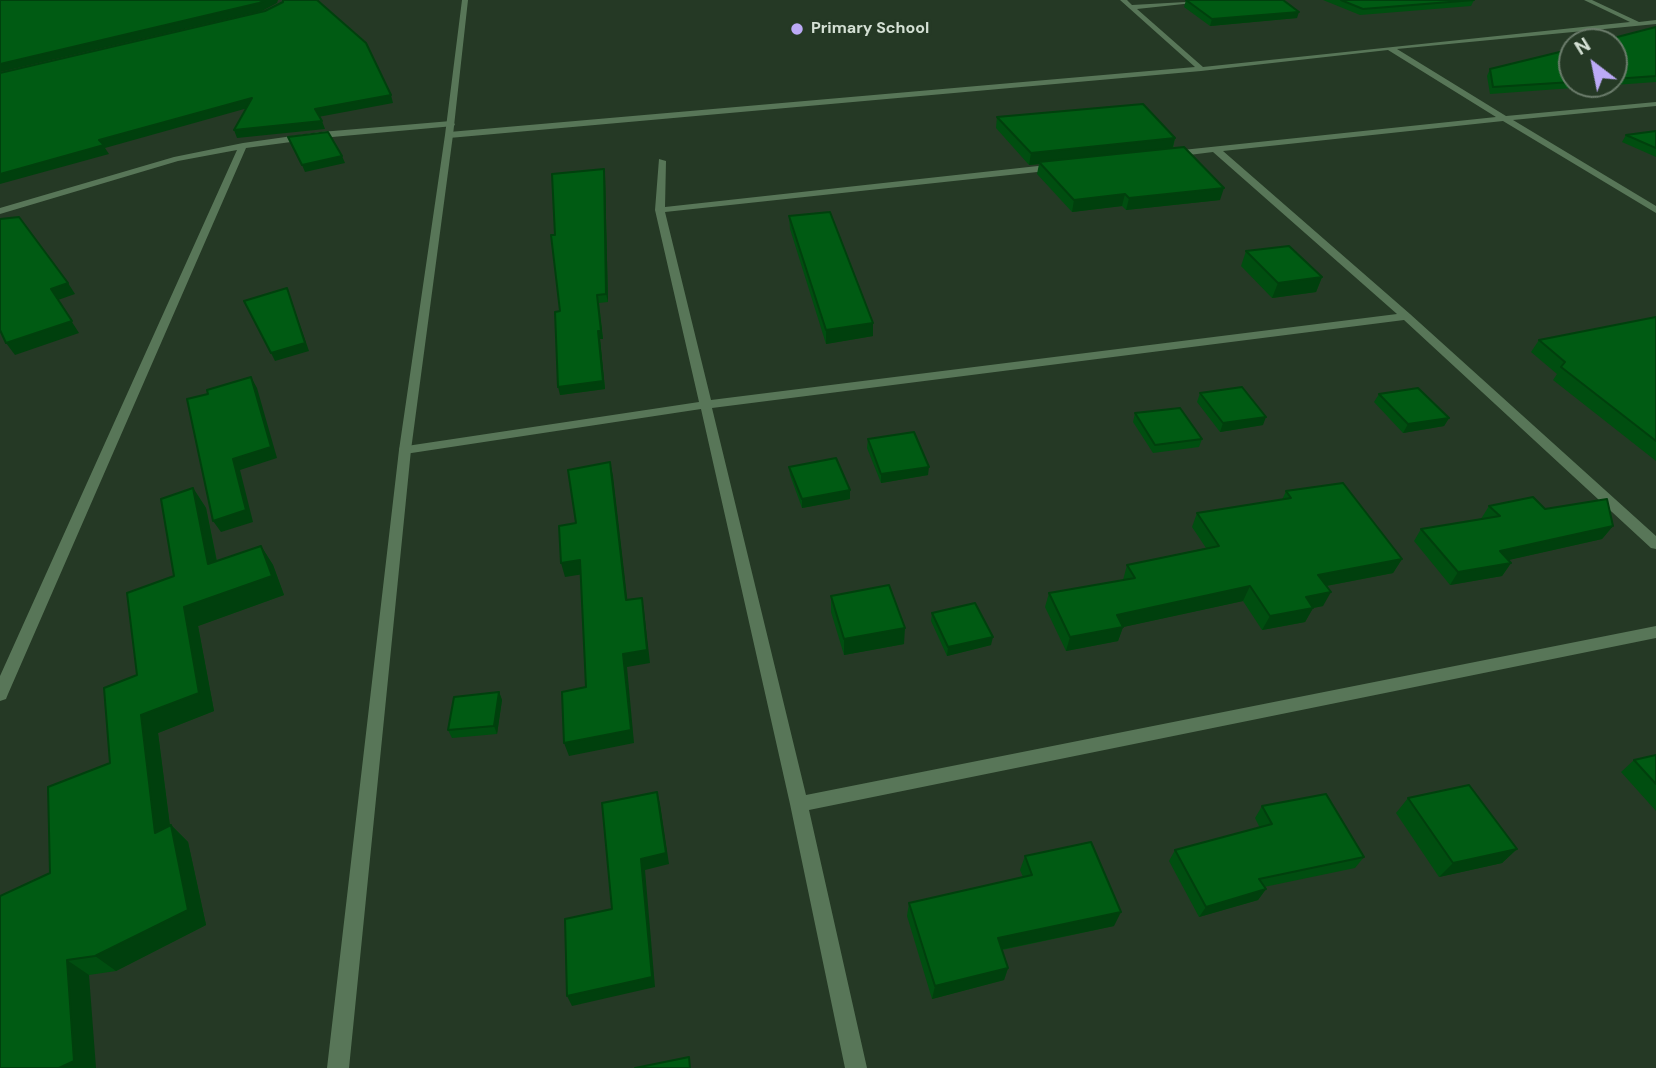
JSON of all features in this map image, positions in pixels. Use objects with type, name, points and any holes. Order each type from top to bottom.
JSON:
[{"type":"street","points":[[338,1068],[405,450],[450,130],[465,0]]},
{"type":"street","points":[[1123,0],[1201,69]]},
{"type":"street","points":[[1131,7],[1218,0]]},
{"type":"street","points":[[1587,0],[1639,24]]},
{"type":"street","points":[[0,211],[177,159],[321,135],[450,130],[1201,69],[1656,22]]},
{"type":"street","points":[[1389,48],[1656,209]]},
{"type":"street","points":[[1160,156],[1656,104]]},
{"type":"street","points":[[0,694],[243,146]]},
{"type":"street","points":[[1216,149],[1406,316],[1656,544]]},
{"type":"street","points":[[662,161],[660,210],[799,804],[856,1068]]},
{"type":"street","points":[[660,210],[1063,166]]},
{"type":"street","points":[[405,450],[704,405],[1406,316]]},
{"type":"street","points":[[799,804],[1656,632]]},
{"type":"building","points":[[0,0],[266,0],[0,64]]},
{"type":"building","points":[[283,0],[317,0],[366,43],[391,95],[315,109],[322,121],[234,130],[252,98],[99,140],[104,145],[0,174],[0,73],[265,11]]},
{"type":"building","points":[[1186,0],[1283,0],[1299,12],[1212,19]]},
{"type":"building","points":[[1341,0],[1474,0],[1363,9]]},
{"type":"building","points":[[1656,27],[1656,76],[1628,78],[1628,34]]},
{"type":"building","points":[[1558,52],[1558,83],[1493,87],[1490,69]]},
{"type":"building","points":[[1143,104],[1175,138],[1031,153],[997,117]]},
{"type":"building","points":[[1656,131],[1656,148],[1626,135]]},
{"type":"building","points":[[328,132],[342,156],[302,165],[288,137]]},
{"type":"building","points":[[1184,147],[1224,188],[1129,198],[1125,194],[1074,200],[1039,162]]},
{"type":"building","points":[[604,169],[606,294],[597,295],[603,381],[558,387],[555,312],[560,311],[551,235],[555,235],[552,174]]},
{"type":"building","points":[[830,212],[873,323],[826,330],[789,216]]},
{"type":"building","points":[[19,217],[68,283],[51,289],[72,321],[6,343],[0,330],[0,219]]},
{"type":"building","points":[[1289,246],[1322,277],[1278,283],[1246,251]]},
{"type":"building","points":[[287,288],[305,343],[271,353],[244,301]]},
{"type":"building","points":[[1656,317],[1656,441],[1561,367],[1565,362],[1539,340]]},
{"type":"building","points":[[251,377],[271,447],[233,459],[246,510],[213,521],[187,399]]},
{"type":"building","points":[[1242,387],[1266,417],[1223,423],[1200,393]]},
{"type":"building","points":[[1418,388],[1449,418],[1408,424],[1379,394]]},
{"type":"building","points":[[1180,408],[1202,439],[1155,445],[1135,413]]},
{"type":"building","points":[[914,432],[929,467],[881,474],[868,439]]},
{"type":"building","points":[[836,458],[850,490],[802,499],[789,467]]},
{"type":"building","points":[[610,462],[626,600],[642,598],[647,650],[623,654],[631,730],[564,743],[562,692],[586,687],[580,560],[561,563],[559,526],[576,523],[568,470]]},
{"type":"building","points":[[1343,483],[1402,559],[1318,575],[1331,592],[1306,597],[1313,608],[1270,616],[1250,586],[1117,615],[1123,627],[1070,637],[1049,593],[1135,578],[1127,565],[1219,546],[1197,513],[1291,498],[1286,491]]},
{"type":"building","points":[[193,488],[208,564],[261,546],[272,576],[184,607],[199,693],[141,715],[155,833],[171,825],[188,910],[95,956],[67,960],[74,1061],[59,1068],[0,1068],[0,896],[50,873],[48,787],[110,763],[104,688],[137,675],[127,593],[174,576],[161,499]]},
{"type":"building","points":[[1533,497],[1545,509],[1607,499],[1613,526],[1500,551],[1511,563],[1458,572],[1421,529],[1500,516],[1489,506]]},
{"type":"building","points":[[889,585],[905,628],[844,639],[831,596]]},
{"type":"building","points":[[975,603],[993,637],[948,647],[932,613]]},
{"type":"building","points":[[499,692],[494,726],[448,730],[454,697]]},
{"type":"building","points":[[1656,755],[1656,784],[1634,760]]},
{"type":"building","points":[[1469,785],[1517,849],[1453,863],[1408,798]]},
{"type":"building","points":[[657,792],[666,853],[641,859],[652,977],[567,996],[565,919],[612,909],[602,803]]},
{"type":"building","points":[[1326,794],[1364,857],[1259,879],[1266,889],[1206,907],[1175,850],[1272,824],[1262,806]]},
{"type":"building","points":[[1091,842],[1121,912],[998,938],[1008,968],[935,986],[909,903],[1032,875],[1025,856]]},
{"type":"building","points":[[689,1057],[690,1068],[635,1068]]},
{"type":"place","name":"Primary School","points":[[797,29]]}]
